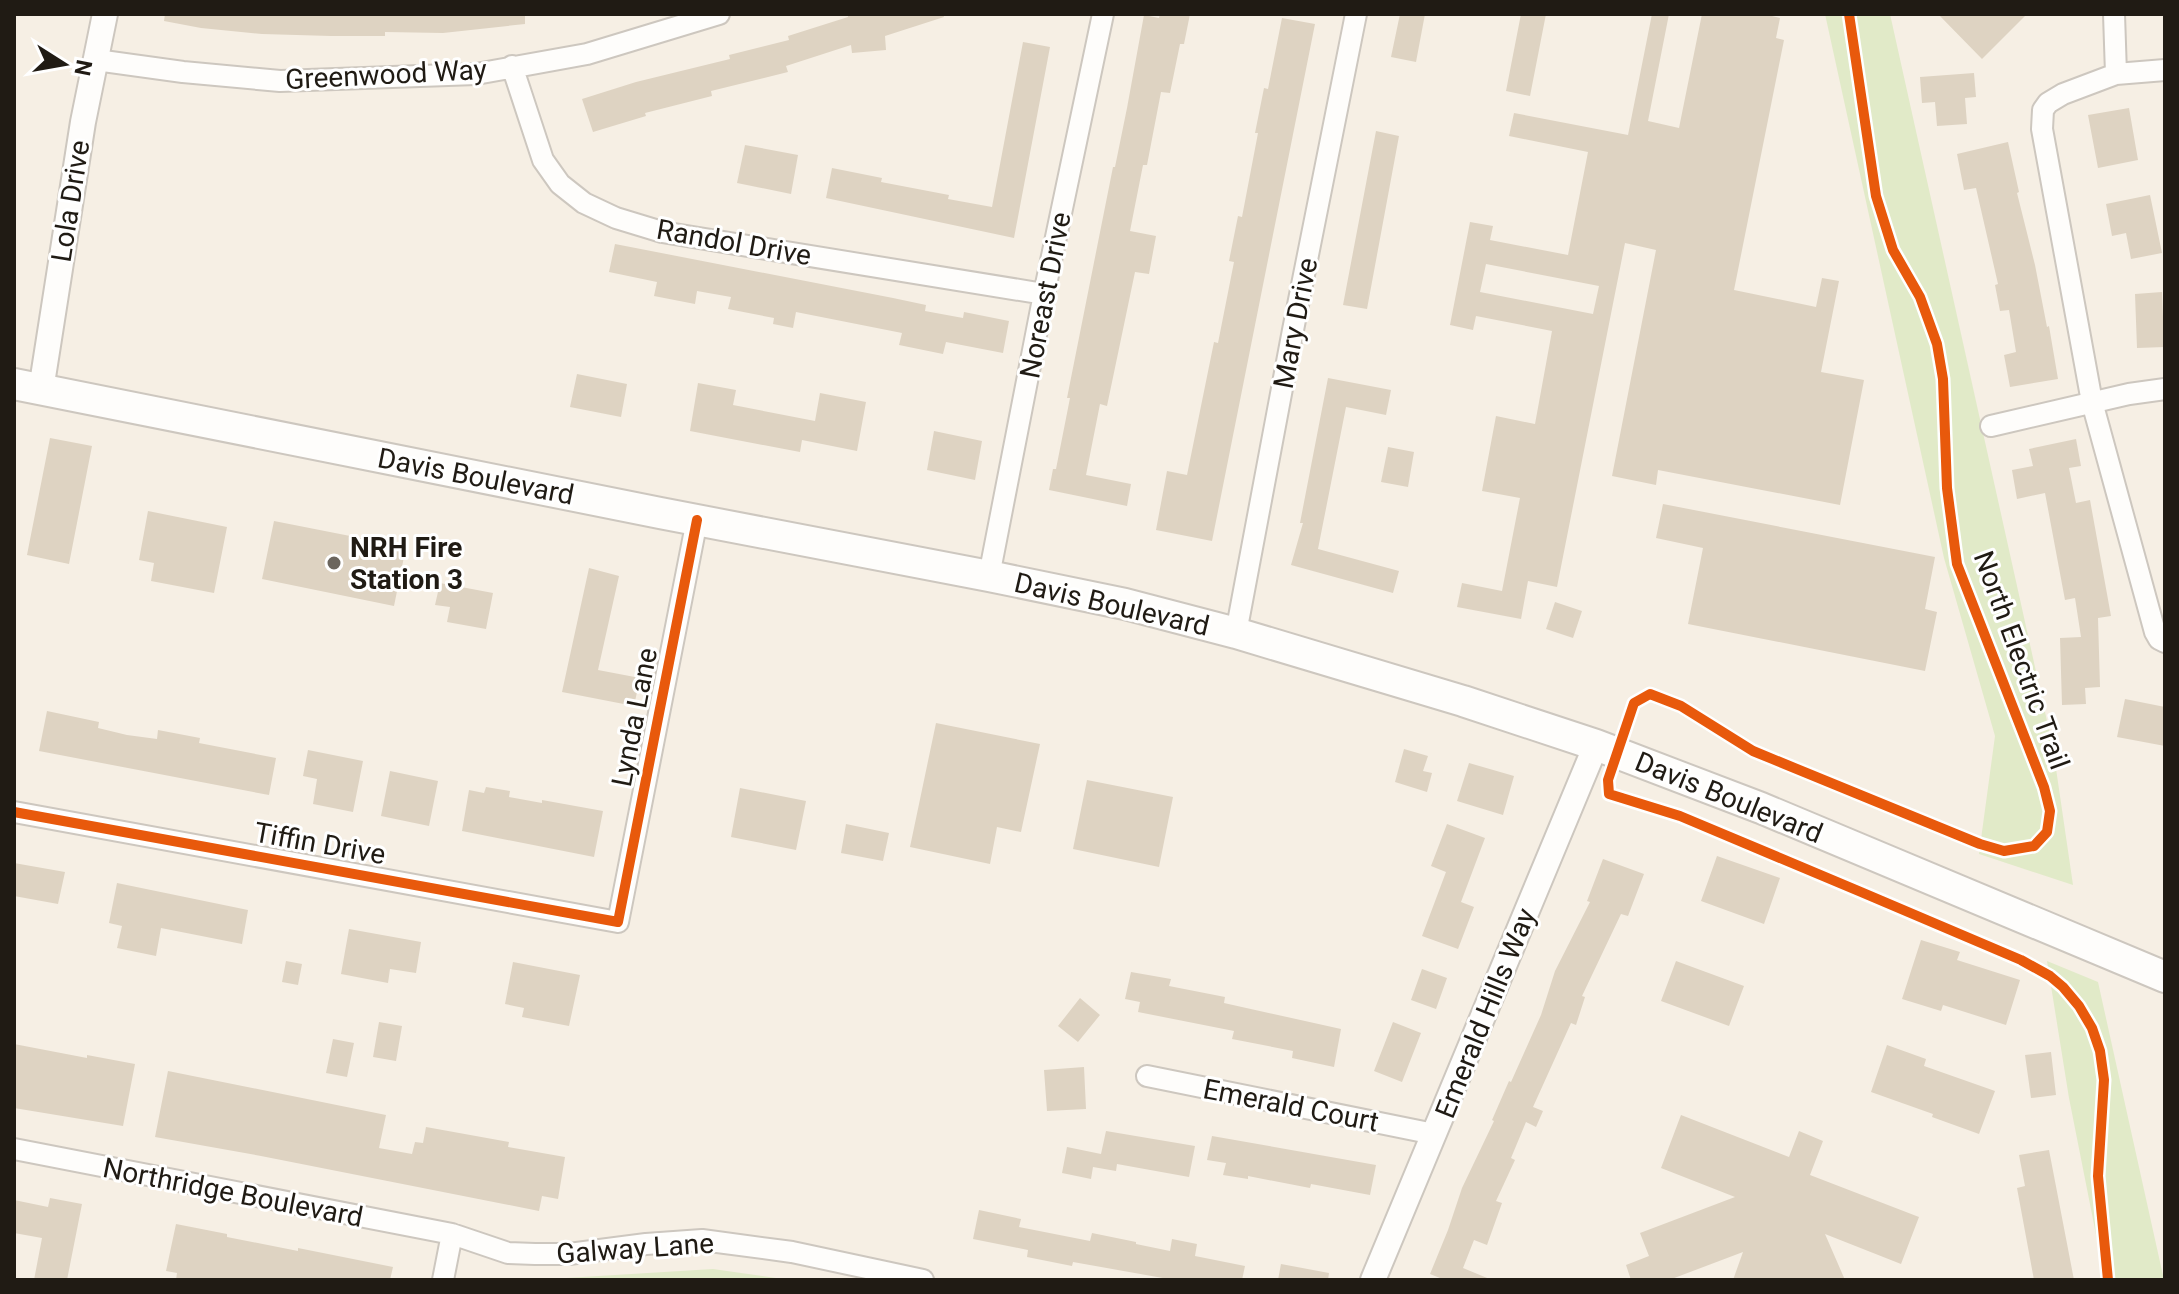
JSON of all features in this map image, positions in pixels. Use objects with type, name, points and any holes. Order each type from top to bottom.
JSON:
[{"type":"main road","name":"Davis Boulevard","points":[[27,387],[989,576],[1125,604],[1236,633],[1463,701],[1596,745],[1761,808],[2165,977]]},
{"type":"street","name":"Lola Drive","points":[[27,387],[105,14]]},
{"type":"street","name":"Greenwood Way","points":[[96,60],[280,81],[476,74],[587,54],[719,14]]},
{"type":"street","name":"Noreast Drive","points":[[989,576],[1103,14]]},
{"type":"street","name":"Mary Drive","points":[[1236,633],[1356,14]]},
{"type":"street","points":[[2114,14],[2116,74]]},
{"type":"street","name":"Randol Drive","points":[[512,66],[543,160],[560,184],[584,203],[616,218],[662,232],[1044,294]]},
{"type":"street","points":[[2165,70],[2116,74],[2063,94],[2043,110],[2042,129],[2092,402],[2155,632],[2165,642]]},
{"type":"street","points":[[1991,426],[2129,394],[2165,389]]},
{"type":"street","name":"Lynda Lane","points":[[618,922],[697,520]]},
{"type":"street","name":"Emerald Hills Way","points":[[1373,1280],[1596,745]]},
{"type":"street","name":"Tiffin Drive","points":[[14,812],[618,922]]},
{"type":"street","name":"Emerald Court","points":[[1147,1076],[1434,1134]]},
{"type":"street","name":"Northridge Boulevard","points":[[14,1149],[452,1234]]},
{"type":"street","points":[[443,1280],[452,1234]]},
{"type":"street","name":"Galway Lane","points":[[452,1234],[508,1253],[535,1254],[569,1254],[702,1240],[792,1252],[923,1280]]},
{"type":"green space","points":[[1825,14],[1890,14],[2053,748],[2073,885],[1979,854],[1995,736],[1944,558]]},
{"type":"green space","points":[[2047,961],[2098,982],[2164,1280],[2105,1280],[2069,1098]]},
{"type":"green space","points":[[713,1269],[783,1279],[566,1280],[566,1278]]},
{"type":"building","points":[[165,14],[525,14],[525,24],[443,33],[385,32],[385,36],[331,36],[201,28],[164,21]]},
{"type":"building","points":[[848,14],[943,14],[944,17],[885,36],[886,50],[852,53],[851,45],[786,66],[788,72],[711,91],[712,96],[645,113],[646,116],[593,132],[582,99],[730,59],[729,55],[789,40],[788,36],[848,17]]},
{"type":"building","points":[[1160,14],[1190,14],[1170,93],[1161,92],[1130,231],[1156,236],[1149,274],[1135,272],[1107,406],[1100,404],[1086,475],[1131,484],[1127,506],[1049,490],[1053,469],[1056,469],[1070,398],[1067,398],[1144,15],[1159,18]]},
{"type":"building","points":[[1400,14],[1425,14],[1416,62],[1391,57]]},
{"type":"building","points":[[1521,14],[1546,14],[1530,96],[1506,91]]},
{"type":"building","points":[[1652,14],[1669,14],[1648,121],[1679,128],[1702,14],[1772,14],[1780,18],[1776,38],[1784,40],[1734,290],[1816,307],[1822,278],[1839,281],[1821,372],[1864,380],[1840,505],[1658,470],[1656,485],[1612,476],[1656,250],[1625,243],[1557,587],[1528,581],[1521,619],[1457,607],[1462,583],[1502,591],[1520,498],[1482,491],[1496,416],[1535,424],[1552,331],[1476,316],[1473,330],[1450,325],[1470,222],[1493,226],[1490,240],[1568,255],[1588,152],[1509,136],[1514,113],[1628,135]],"holes":[[[1486,264],[1599,286],[1593,314],[1480,292]]]},
{"type":"building","points":[[1938,14],[2027,14],[1982,59]]},
{"type":"building","points":[[1282,18],[1315,24],[1212,541],[1156,530],[1167,471],[1187,475],[1214,342],[1218,343],[1234,262],[1229,261],[1238,216],[1242,217],[1264,88],[1268,89]]},
{"type":"building","points":[[1023,42],[1050,47],[1014,238],[826,198],[832,168],[882,178],[881,182],[949,195],[948,199],[992,207]]},
{"type":"building","points":[[1974,73],[1976,97],[1965,98],[1967,124],[1937,126],[1935,102],[1922,103],[1920,77]]},
{"type":"building","points":[[2129,108],[2138,160],[2098,168],[2088,115]]},
{"type":"building","points":[[1376,131],[1399,136],[1367,309],[1343,305]]},
{"type":"building","points":[[2008,142],[2058,379],[2010,387],[2004,355],[2016,352],[2009,310],[2000,311],[1995,285],[1998,284],[1976,188],[1964,190],[1957,154]]},
{"type":"building","points":[[745,145],[798,155],[791,194],[737,183]]},
{"type":"building","points":[[2150,195],[2162,253],[2131,259],[2126,233],[2112,236],[2106,204]]},
{"type":"building","points":[[615,244],[926,305],[925,311],[963,318],[964,312],[1009,321],[1003,353],[946,342],[943,354],[899,345],[902,333],[796,312],[793,328],[773,324],[774,318],[728,309],[731,297],[697,291],[695,304],[654,296],[657,282],[609,272]]},
{"type":"building","points":[[2162,292],[2165,347],[2137,348],[2135,294]]},
{"type":"building","points":[[577,374],[627,384],[621,417],[570,407]]},
{"type":"building","points":[[1328,378],[1391,390],[1386,415],[1346,407],[1318,549],[1399,571],[1393,593],[1291,565],[1303,523],[1300,523]]},
{"type":"building","points":[[698,383],[736,390],[733,405],[815,421],[820,393],[866,402],[857,451],[802,440],[800,452],[690,431]]},
{"type":"building","points":[[934,431],[982,441],[975,480],[927,470]]},
{"type":"building","points":[[50,438],[92,446],[69,564],[27,555]]},
{"type":"building","points":[[2076,439],[2081,466],[2069,468],[2076,503],[2090,500],[2111,616],[2098,618],[2100,687],[2085,688],[2086,704],[2062,705],[2060,638],[2081,637],[2075,598],[2065,600],[2045,493],[2017,499],[2012,470],[2033,466],[2029,449]]},
{"type":"building","points":[[1388,447],[1414,452],[1408,487],[1381,482]]},
{"type":"building","points":[[1663,504],[1935,557],[1925,609],[1937,612],[1925,671],[1688,624],[1703,548],[1656,538]]},
{"type":"building","points":[[148,511],[227,527],[214,593],[151,581],[154,563],[139,560]]},
{"type":"building","name":"NRH Fire Station 3","points":[[274,521],[406,547],[394,606],[262,579]]},
{"type":"building","points":[[589,568],[619,576],[598,670],[640,678],[634,706],[562,692]]},
{"type":"building","points":[[440,583],[493,593],[486,629],[447,622],[450,607],[435,605]]},
{"type":"building","points":[[1555,602],[1582,611],[1573,638],[1546,629]]},
{"type":"building","points":[[2125,699],[2165,707],[2165,746],[2117,737]]},
{"type":"building","points":[[47,711],[99,722],[98,728],[127,735],[157,739],[158,730],[200,738],[199,743],[276,758],[269,795],[39,751]]},
{"type":"building","points":[[936,723],[1040,744],[1021,832],[997,827],[990,864],[910,847]]},
{"type":"building","points":[[1404,749],[1428,756],[1423,771],[1432,773],[1427,792],[1395,782]]},
{"type":"building","points":[[308,750],[363,761],[353,812],[313,804],[317,779],[303,776]]},
{"type":"building","points":[[1469,763],[1514,776],[1503,815],[1457,801]]},
{"type":"building","points":[[390,771],[438,781],[429,826],[381,816]]},
{"type":"building","points":[[1087,780],[1173,797],[1159,867],[1073,849]]},
{"type":"building","points":[[486,787],[510,791],[509,797],[603,811],[594,857],[462,831],[469,790],[484,793]]},
{"type":"building","points":[[740,788],[806,801],[796,850],[731,837]]},
{"type":"building","points":[[846,824],[889,833],[883,861],[841,853]]},
{"type":"building","points":[[1447,824],[1485,838],[1461,902],[1474,907],[1458,949],[1422,936],[1446,872],[1431,866]]},
{"type":"building","points":[[1717,856],[1780,878],[1764,924],[1701,901]]},
{"type":"building","points":[[1603,859],[1644,874],[1628,916],[1621,914],[1582,996],[1585,997],[1576,1025],[1571,1023],[1533,1107],[1543,1111],[1536,1127],[1526,1122],[1511,1158],[1515,1160],[1496,1201],[1502,1203],[1487,1245],[1474,1240],[1463,1268],[1492,1280],[1445,1280],[1430,1274],[1462,1188],[1541,1015],[1555,971],[1590,902],[1587,901]]},
{"type":"building","points":[[14,863],[65,872],[58,904],[14,896]]},
{"type":"building","points":[[117,883],[248,910],[242,944],[161,928],[156,956],[117,948],[122,926],[109,923]]},
{"type":"building","points":[[349,929],[421,942],[416,973],[390,969],[388,983],[341,974]]},
{"type":"building","points":[[1921,940],[1960,952],[1957,960],[2020,980],[2006,1025],[1943,1005],[1941,1011],[1902,999]]},
{"type":"building","points":[[286,961],[302,964],[298,985],[282,982]]},
{"type":"building","points":[[1676,961],[1744,986],[1729,1026],[1661,1001]]},
{"type":"building","points":[[513,962],[580,975],[569,1026],[522,1017],[524,1008],[505,1004]]},
{"type":"building","points":[[1422,969],[1447,978],[1436,1009],[1411,1000]]},
{"type":"building","points":[[1131,972],[1171,979],[1169,986],[1225,997],[1224,1003],[1341,1029],[1334,1067],[1292,1058],[1293,1051],[1232,1039],[1234,1031],[1138,1012],[1140,1002],[1125,999]]},
{"type":"building","points":[[1080,998],[1100,1015],[1078,1042],[1058,1026]]},
{"type":"building","points":[[379,1022],[402,1026],[396,1061],[373,1057]]},
{"type":"building","points":[[1393,1022],[1421,1033],[1402,1082],[1374,1071]]},
{"type":"building","points":[[333,1039],[354,1043],[347,1077],[326,1073]]},
{"type":"building","points":[[14,1044],[135,1064],[123,1126],[14,1108]]},
{"type":"building","points":[[1887,1045],[1926,1059],[1924,1066],[1995,1091],[1979,1134],[1871,1092]]},
{"type":"building","points":[[2051,1052],[2056,1095],[2031,1098],[2025,1055]]},
{"type":"building","points":[[1084,1067],[1086,1109],[1047,1111],[1044,1070]]},
{"type":"building","points":[[168,1071],[386,1115],[379,1148],[412,1154],[415,1142],[423,1143],[426,1127],[509,1142],[508,1147],[565,1157],[558,1199],[542,1196],[539,1211],[155,1137]]},
{"type":"building","points":[[1681,1115],[1789,1157],[1799,1131],[1823,1141],[1810,1175],[1919,1217],[1901,1264],[1825,1234],[1845,1280],[1733,1280],[1743,1252],[1669,1280],[1631,1280],[1626,1265],[1649,1256],[1640,1233],[1735,1197],[1661,1168]]},
{"type":"building","points":[[1106,1131],[1195,1146],[1189,1177],[1117,1164],[1116,1171],[1093,1167],[1091,1179],[1062,1173],[1067,1147],[1101,1154]]},
{"type":"building","points":[[1212,1136],[1376,1165],[1370,1195],[1311,1184],[1310,1188],[1248,1176],[1248,1179],[1223,1175],[1226,1163],[1207,1160]]},
{"type":"building","points":[[2049,1150],[2074,1280],[2034,1280],[2017,1188],[2025,1186],[2019,1155]]},
{"type":"building","points":[[50,1198],[82,1204],[67,1280],[34,1280],[42,1238],[14,1233],[14,1200],[48,1207]]},
{"type":"building","points":[[979,1210],[1021,1219],[1019,1227],[1090,1241],[1092,1233],[1170,1251],[1172,1239],[1197,1244],[1195,1256],[1245,1266],[1242,1280],[1174,1280],[1027,1257],[1028,1250],[973,1239]]},
{"type":"building","points":[[176,1224],[227,1234],[227,1237],[393,1267],[390,1280],[176,1280],[177,1273],[166,1271]]},
{"type":"building","points":[[1281,1264],[1329,1273],[1328,1280],[1278,1280]]},
{"type":"cycle path","name":"North Electric Trail","points":[[1849,14],[1876,196],[1893,250],[1920,297],[1937,344],[1943,379],[1947,488],[1957,564],[2044,787],[2050,811],[2047,832],[2034,846],[2004,851],[1980,844],[1753,751],[1681,706],[1650,694],[1634,703],[1608,780],[1609,794],[1680,816],[2021,960],[2063,987],[2092,1028],[2100,1051],[2104,1080],[2098,1176],[2108,1280]]},
{"type":"cycle path","points":[[14,812],[618,922],[697,520]]},
{"type":"place","name":"NRH Fire Station 3","points":[[334,563]]}]
